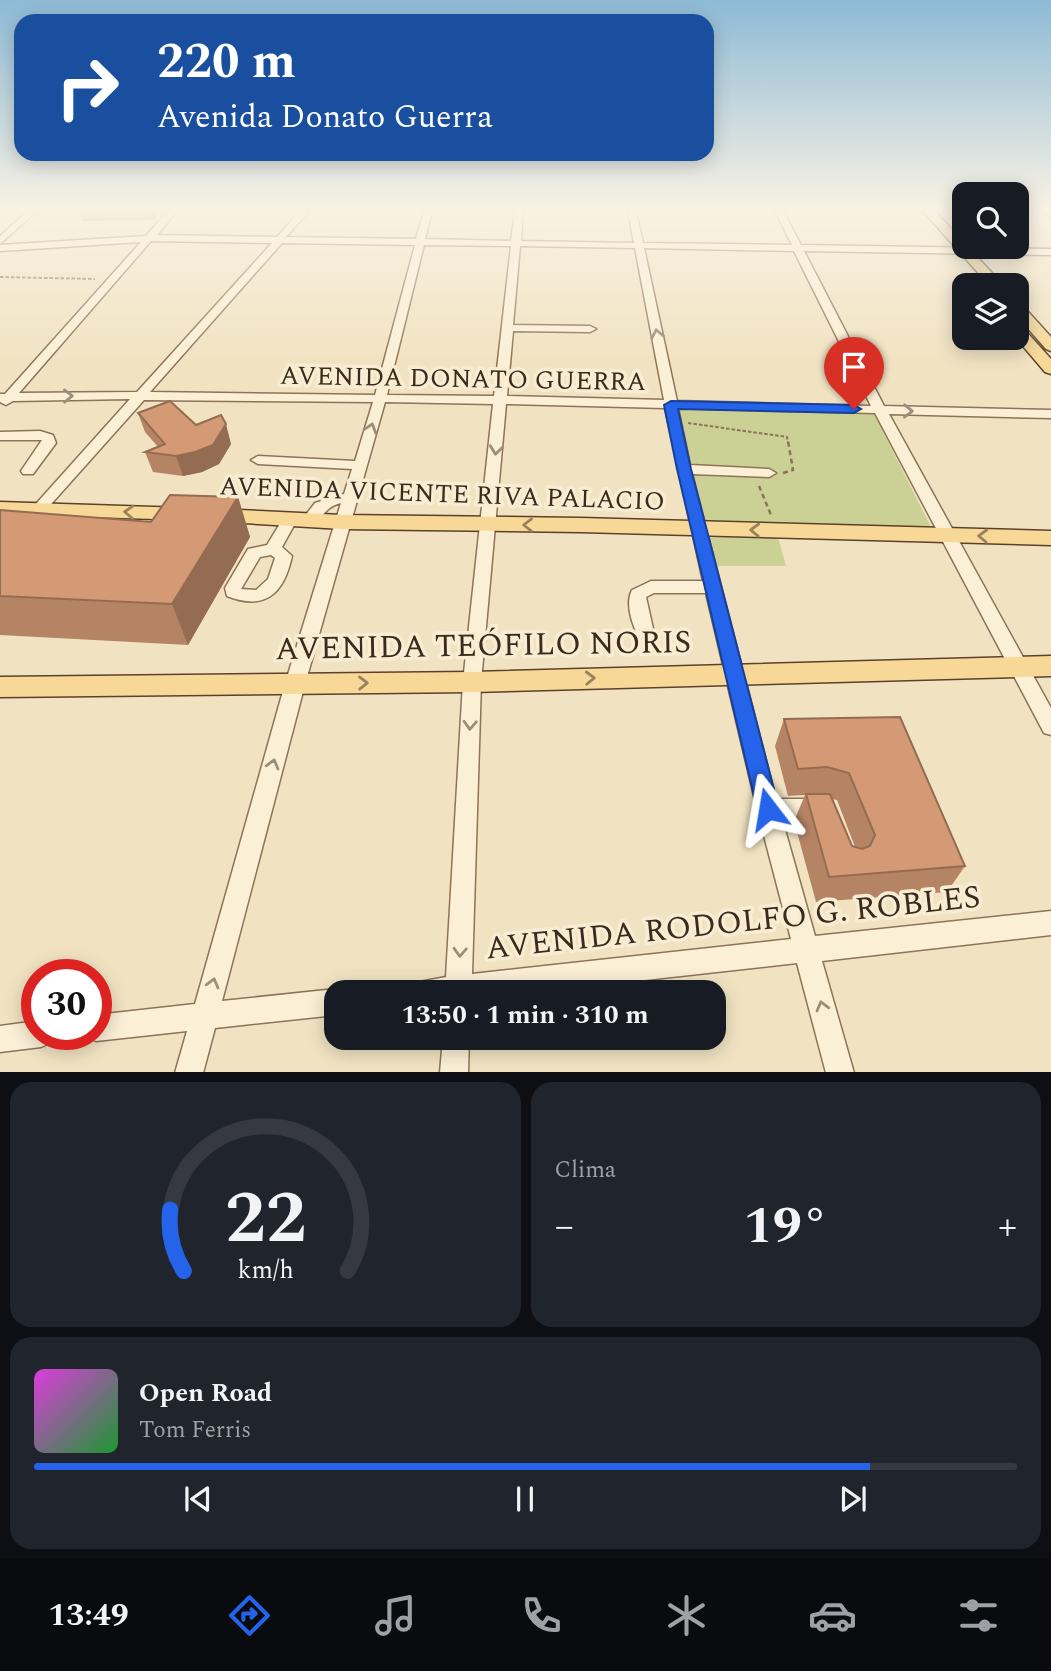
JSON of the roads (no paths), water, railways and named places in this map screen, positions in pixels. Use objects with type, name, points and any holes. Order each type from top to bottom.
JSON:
[{"type":"main road","points":[[1029,321],[1051,346]]},
{"type":"main road","points":[[1029,344],[1051,369]]},
{"type":"main road","name":"AVENIDA VICENTE RIVA PALACIO","points":[[0,508],[342,522],[1051,538]]},
{"type":"main road","name":"AVENIDA TEÓFILO NORIS","points":[[0,687],[472,682],[1051,666]]},
{"type":"street","points":[[0,408],[5,398],[131,261]]},
{"type":"street","points":[[22,528],[261,261]]},
{"type":"street","points":[[189,1072],[295,684],[380,399],[416,261]]},
{"type":"street","points":[[458,980],[472,682],[514,261]]},
{"type":"street","points":[[642,261],[684,469],[768,809],[839,1072]]},
{"type":"street","points":[[805,261],[880,410],[1051,727]]},
{"type":"street","points":[[508,328],[590,329]]},
{"type":"street","name":"AVENIDA DONATO GUERRA","points":[[5,398],[139,396],[501,400],[672,413],[880,410],[1051,414]]},
{"type":"street","points":[[0,436],[40,435],[48,438],[49,443],[28,471]]},
{"type":"street","points":[[258,460],[359,465]]},
{"type":"street","points":[[684,469],[769,475]]},
{"type":"street","points":[[274,549],[299,520],[325,503],[349,498]]},
{"type":"street","points":[[645,633],[637,603],[638,594],[643,590],[651,587],[713,587]]},
{"type":"street","points":[[768,809],[816,807],[828,810],[837,831]]},
{"type":"street","name":"AVENIDA RODOLFO G. ROBLES","points":[[546,980],[1051,923]]},
{"type":"street","points":[[112,1026],[324,1003]]},
{"type":"street","points":[[0,1039],[21,1036]]},
{"type":"street","points":[[454,1072],[455,1050]]}]
